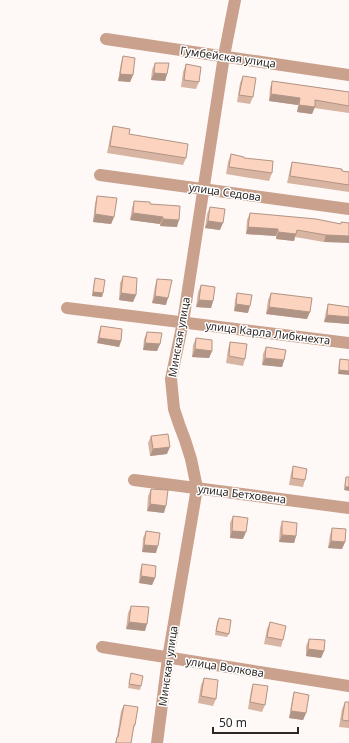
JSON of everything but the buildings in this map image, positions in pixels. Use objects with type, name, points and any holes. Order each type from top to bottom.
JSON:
[{"type":"street","name":"Минская улица","points":[[157,743],[168,658],[197,488],[191,459],[174,409],[171,379],[182,322],[224,56],[235,0]]},
{"type":"street","name":"Гумбейская улица","points":[[106,39],[349,74]]},
{"type":"street","name":"улица Седова","points":[[100,175],[349,208]]},
{"type":"street","name":"улица Карла Либкнехта","points":[[67,308],[349,343]]},
{"type":"street","name":"улица Бетховена","points":[[134,480],[349,508]]},
{"type":"street","name":"улица Волкова","points":[[102,647],[349,686]]}]
